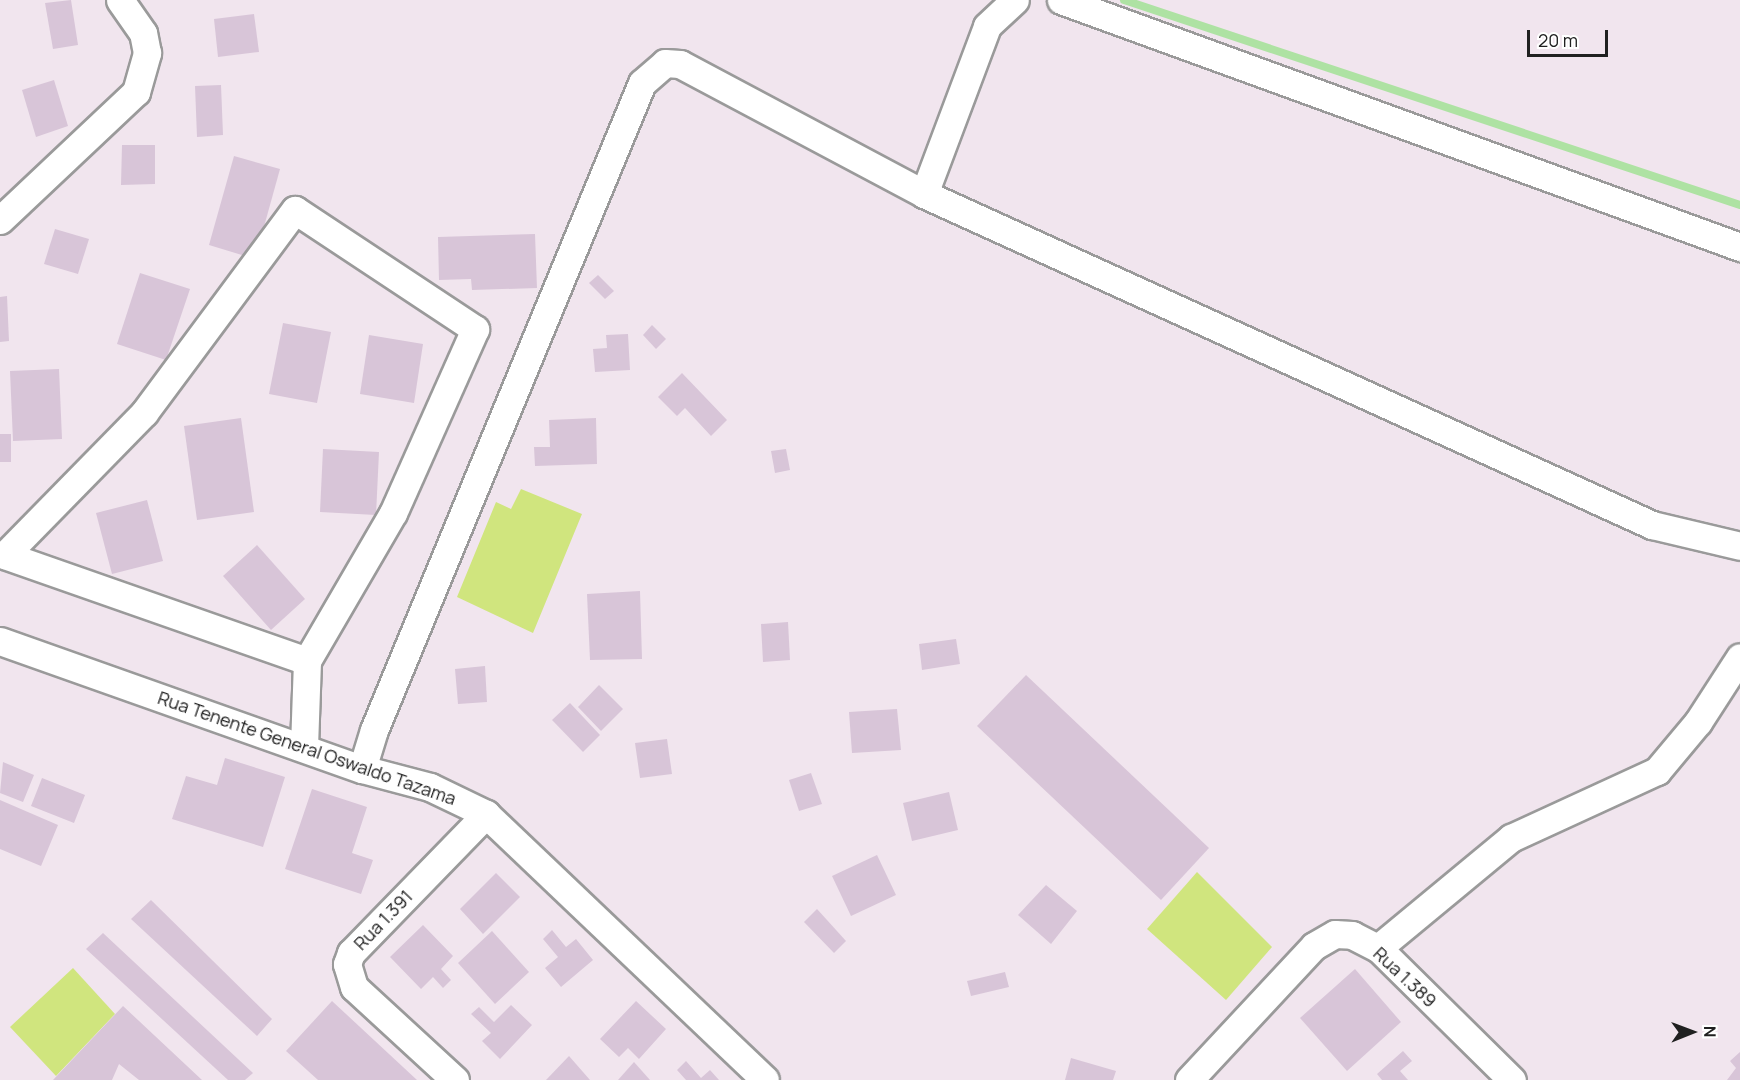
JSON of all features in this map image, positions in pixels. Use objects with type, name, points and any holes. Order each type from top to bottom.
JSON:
[{"type":"street","points":[[0,220],[136,92],[147,54],[143,33],[120,0]]},
{"type":"street","points":[[924,194],[987,26],[1015,0]]},
{"type":"street","points":[[1061,0],[1740,247]]},
{"type":"street","points":[[362,769],[510,400],[642,82],[653,69],[680,64],[924,194],[1652,525],[1740,546]]},
{"type":"street","points":[[304,747],[307,661],[393,513],[475,329],[295,210],[144,413],[5,555],[307,661]]},
{"type":"street","name":"Rua Tenente General Oswaldo Tazama","points":[[0,641],[362,769],[430,787],[486,814],[765,1080]]},
{"type":"street","points":[[1378,948],[1511,838],[1657,771],[1698,722],[1740,657]]},
{"type":"street","name":"Rua 1.391","points":[[455,1080],[354,987],[347,964],[351,953],[486,814]]},
{"type":"street","name":"Rua 1.389","points":[[1189,1080],[1314,946],[1335,934],[1352,935],[1378,948],[1512,1080]]},
{"type":"green space","points":[[521,489],[582,514],[533,633],[457,597],[496,502],[511,509]]},
{"type":"green space","points":[[1197,872],[1272,947],[1226,1000],[1147,929]]},
{"type":"green space","points":[[73,968],[115,1014],[56,1076],[10,1027]]},
{"type":"building","points":[[71,0],[78,45],[53,49],[45,3]]},
{"type":"building","points":[[254,14],[259,52],[218,57],[214,19]]},
{"type":"building","points":[[54,80],[68,126],[36,137],[22,90]]},
{"type":"building","points":[[221,85],[223,135],[197,137],[195,86]]},
{"type":"building","points":[[122,145],[155,145],[155,184],[121,185]]},
{"type":"building","points":[[234,156],[280,169],[255,259],[209,245]]},
{"type":"building","points":[[55,229],[89,239],[78,274],[44,264]]},
{"type":"building","points":[[535,234],[537,288],[472,290],[471,279],[439,280],[438,237]]},
{"type":"building","points":[[140,273],[190,289],[166,360],[117,344]]},
{"type":"building","points":[[598,275],[614,291],[605,299],[589,283]]},
{"type":"building","points":[[7,296],[9,341],[0,342],[0,297]]},
{"type":"building","points":[[283,323],[331,332],[317,403],[269,394]]},
{"type":"building","points":[[652,325],[666,339],[656,349],[643,335]]},
{"type":"building","points":[[628,334],[630,370],[595,372],[593,349],[607,348],[606,335]]},
{"type":"building","points":[[369,335],[423,344],[414,403],[360,394]]},
{"type":"building","points":[[59,369],[62,439],[13,441],[10,371]]},
{"type":"building","points":[[682,373],[727,420],[711,436],[685,408],[677,416],[658,397]]},
{"type":"building","points":[[241,418],[254,512],[197,520],[184,426]]},
{"type":"building","points":[[596,418],[597,464],[535,466],[534,447],[550,447],[549,420]]},
{"type":"building","points":[[0,434],[11,434],[11,462],[0,462]]},
{"type":"building","points":[[323,449],[379,452],[376,515],[320,512]]},
{"type":"building","points":[[786,449],[790,470],[775,473],[771,451]]},
{"type":"building","points":[[147,500],[163,561],[112,574],[96,513]]},
{"type":"building","points":[[257,545],[305,599],[271,630],[223,576]]},
{"type":"building","points":[[640,591],[642,659],[590,660],[587,594]]},
{"type":"building","points":[[788,622],[790,660],[763,662],[761,624]]},
{"type":"building","points":[[956,639],[960,664],[922,670],[919,644]]},
{"type":"building","points":[[485,666],[487,702],[458,704],[455,669]]},
{"type":"building","points":[[1026,675],[1209,848],[1161,900],[977,726]]},
{"type":"building","points":[[599,685],[623,709],[601,731],[578,707]]},
{"type":"building","points":[[570,703],[600,735],[583,752],[552,720]]},
{"type":"building","points":[[897,709],[901,750],[852,753],[849,712]]},
{"type":"building","points":[[667,739],[672,774],[640,778],[635,743]]},
{"type":"building","points":[[225,758],[285,777],[263,847],[172,819],[186,776],[217,785]]},
{"type":"building","points":[[3,762],[34,775],[23,802],[0,793]]},
{"type":"building","points":[[811,773],[822,804],[799,811],[789,780]]},
{"type":"building","points":[[42,778],[85,795],[74,823],[31,806]]},
{"type":"building","points":[[312,789],[367,807],[352,853],[373,860],[361,894],[285,869]]},
{"type":"building","points":[[949,792],[958,830],[912,841],[903,803]]},
{"type":"building","points":[[0,800],[58,825],[41,866],[0,849]]},
{"type":"building","points":[[877,855],[896,895],[851,916],[832,876]]},
{"type":"building","points":[[496,873],[520,897],[483,934],[460,909]]},
{"type":"building","points":[[1046,885],[1077,911],[1051,944],[1018,915]]},
{"type":"building","points":[[151,900],[272,1019],[257,1036],[131,919]]},
{"type":"building","points":[[817,909],[846,941],[834,953],[804,922]]},
{"type":"building","points":[[423,925],[453,956],[441,969],[451,980],[443,988],[433,977],[421,989],[390,957]]},
{"type":"building","points":[[552,930],[566,947],[576,939],[593,960],[561,987],[545,968],[558,957],[543,939]]},
{"type":"building","points":[[492,931],[529,972],[495,1004],[458,963]]},
{"type":"building","points":[[103,933],[253,1073],[245,1080],[228,1080],[86,949]]},
{"type":"building","points":[[1355,969],[1401,1022],[1347,1071],[1300,1018]]},
{"type":"building","points":[[1005,972],[1009,987],[971,996],[967,981]]},
{"type":"building","points":[[332,1001],[417,1080],[318,1080],[286,1051]]},
{"type":"building","points":[[636,1001],[666,1029],[639,1059],[628,1048],[619,1057],[600,1039]]},
{"type":"building","points":[[511,1005],[532,1025],[500,1059],[482,1041],[491,1033],[471,1014],[479,1007],[494,1022]]},
{"type":"building","points":[[123,1006],[202,1080],[139,1080],[119,1064],[112,1080],[53,1080]]},
{"type":"building","points":[[1403,1051],[1412,1061],[1400,1071],[1408,1080],[1382,1080],[1377,1074]]},
{"type":"building","points":[[1740,1052],[1740,1080],[1727,1080],[1736,1068],[1730,1061]]},
{"type":"building","points":[[569,1056],[590,1080],[546,1080]]},
{"type":"building","points":[[1071,1058],[1116,1071],[1113,1080],[1065,1080]]},
{"type":"building","points":[[686,1061],[701,1078],[710,1070],[719,1080],[686,1080],[677,1070]]},
{"type":"building","points":[[634,1062],[650,1080],[618,1080]]},
{"type":"waterway","points":[[1124,0],[1740,205]]}]
